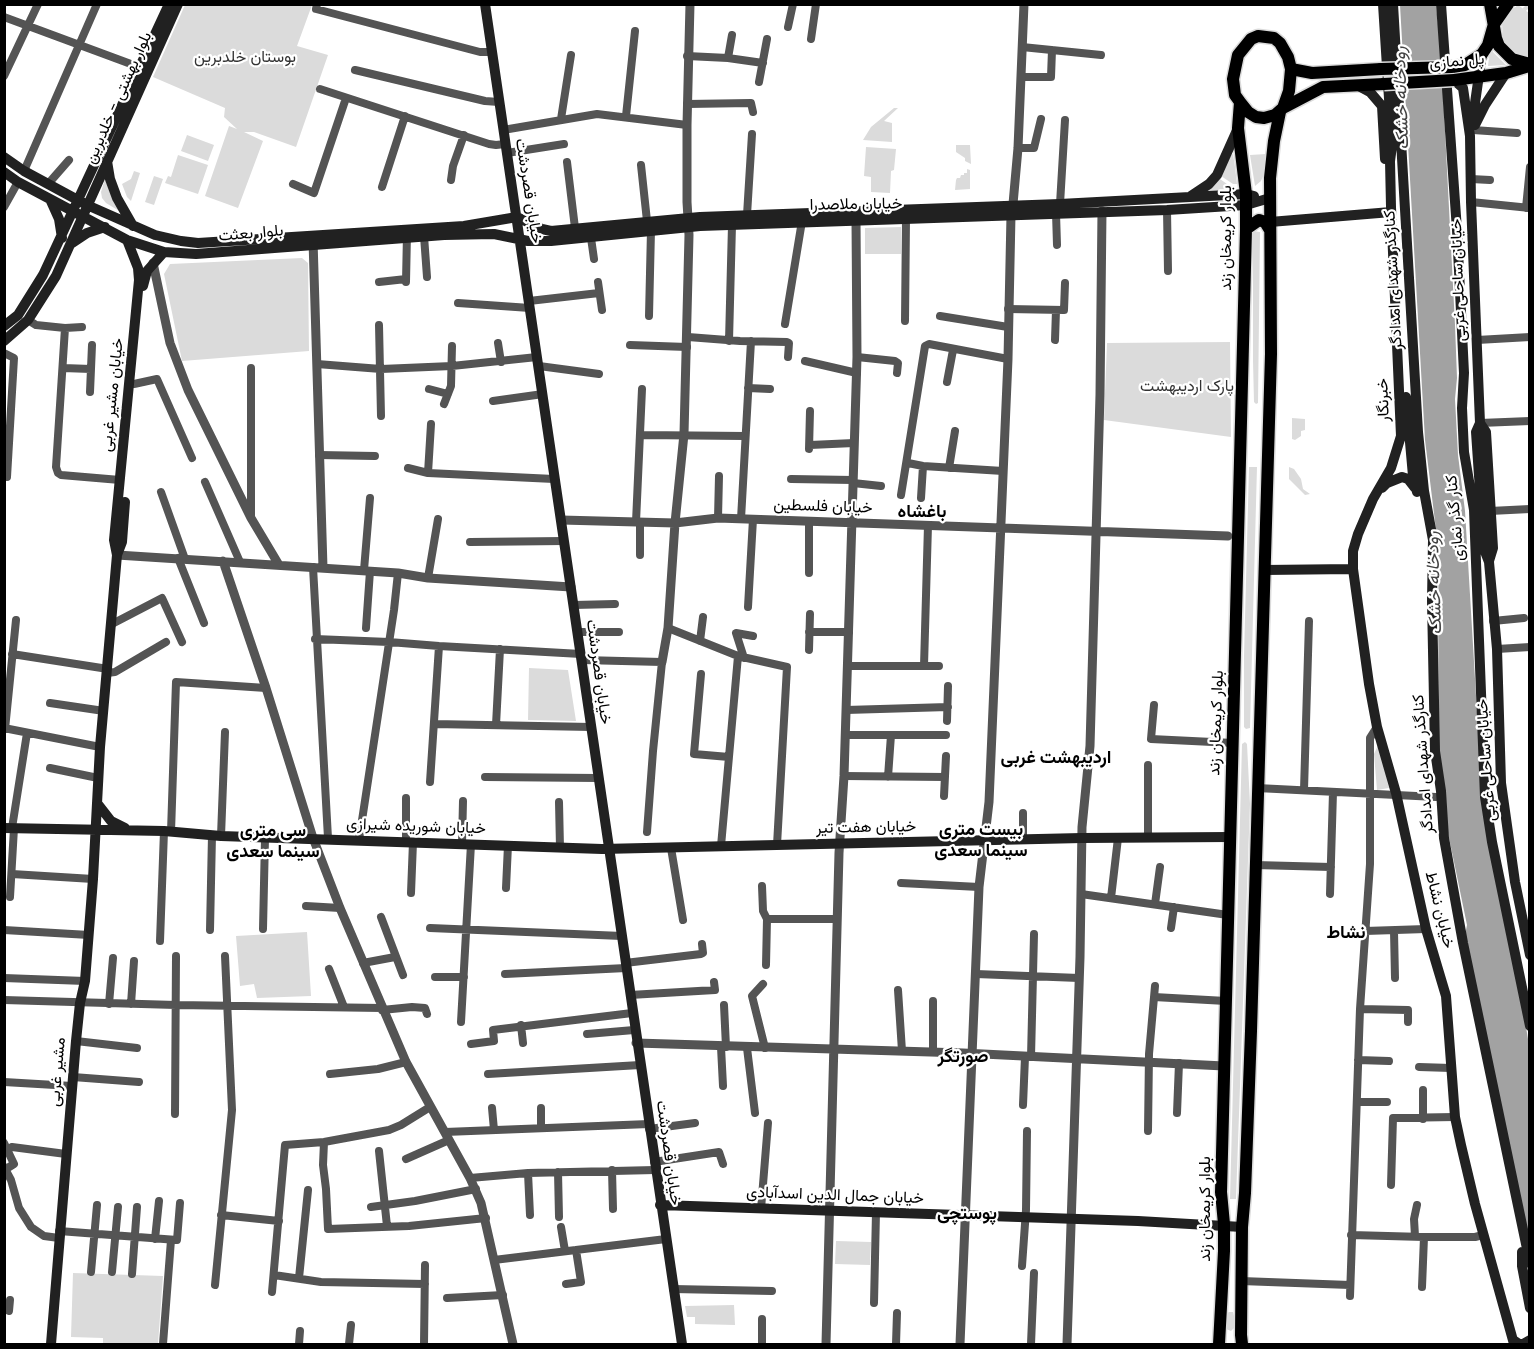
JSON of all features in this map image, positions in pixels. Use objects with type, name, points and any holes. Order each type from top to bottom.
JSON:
[{"type":"main road","name":"بلوار بهشتی - خلدبرین","points":[[82,202],[107,160],[111,139],[139,67],[169,4]]},
{"type":"main road","name":"بلوار بهشتی - خلدبرین","points":[[82,202],[89,175],[111,139],[178,4]]},
{"type":"main road","name":"خیابان قصردشت","points":[[485,4],[610,849],[636,1044],[682,1341]]},
{"type":"main road","name":"خبرنگار","points":[[1353,569],[1353,551],[1358,534],[1392,465],[1401,436],[1391,212],[1392,146],[1383,4]]},
{"type":"main road","name":"کنارگذر شهدای امدادگر","points":[[1393,4],[1418,432],[1424,491],[1433,540],[1435,751],[1441,791],[1444,838],[1521,1229],[1530,1263]]},
{"type":"main road","name":"کنار گذر نمازی","points":[[1441,4],[1455,195],[1464,373],[1462,408],[1464,452],[1474,510],[1485,797],[1492,842],[1530,1026]]},
{"type":"main road","points":[[1490,4],[1496,38],[1504,53],[1512,59],[1530,65]]},
{"type":"main road","name":"پل نمازی","points":[[1291,69],[1312,73],[1466,65],[1482,54],[1488,45],[1494,24],[1508,4]]},
{"type":"main road","points":[[1243,1344],[1242,1227],[1250,1065],[1271,354],[1270,177],[1274,141],[1289,91],[1291,69],[1283,46],[1274,38],[1258,36],[1251,39],[1238,55],[1233,87],[1239,102],[1256,117],[1264,118],[1282,110]]},
{"type":"main road","points":[[1472,133],[1482,54]]},
{"type":"main road","name":"پل نمازی","points":[[1282,110],[1313,91],[1334,85],[1478,78],[1506,73],[1530,65]]},
{"type":"main road","points":[[1312,73],[1307,75],[1304,85],[1313,91]]},
{"type":"main road","points":[[1472,133],[1485,105],[1506,73]]},
{"type":"main road","points":[[1454,80],[1463,88],[1472,133]]},
{"type":"main road","points":[[1357,84],[1370,92],[1382,106],[1385,163],[1390,177]]},
{"type":"main road","name":"بلوار کریمخان زند","points":[[1219,1344],[1224,1224],[1222,1202],[1224,1066],[1246,229],[1246,200],[1238,128],[1239,102]]},
{"type":"main road","points":[[1188,197],[1209,184],[1217,175],[1238,128]]},
{"type":"main road","name":"خیابان ساحلی غربی","points":[[1472,133],[1471,202],[1480,423],[1476,432],[1484,549],[1489,562],[1497,649],[1501,783],[1513,870],[1529,949]]},
{"type":"main road","points":[[1392,146],[1410,443],[1424,524],[1428,581],[1432,601]]},
{"type":"main road","name":"بلوار بعثت","points":[[4,157],[24,171],[82,202],[154,235],[198,243],[407,233],[517,217]]},
{"type":"main road","points":[[107,160],[110,179],[117,198],[134,226]]},
{"type":"main road","name":"بلوار بعثت","points":[[4,172],[18,182],[127,240],[164,252],[195,254],[313,239]]},
{"type":"main road","points":[[59,190],[74,186],[89,175]]},
{"type":"main road","name":"خیابان ملاصدرا","points":[[517,217],[551,231],[574,228],[649,226],[747,214],[927,214],[1058,208],[1188,197],[1246,200]]},
{"type":"main road","points":[[50,198],[66,241]]},
{"type":"main road","points":[[1246,200],[1270,198]]},
{"type":"main road","name":"خیابان ملاصدرا","points":[[1058,208],[1102,212],[1167,210],[1246,200]]},
{"type":"main road","points":[[4,341],[28,320],[44,299],[66,241],[72,211],[82,202]]},
{"type":"main road","points":[[4,326],[18,315],[83,217],[82,202]]},
{"type":"main road","points":[[1246,229],[1259,220],[1270,226],[1391,212]]},
{"type":"main road","name":"خیابان ملاصدرا","points":[[688,222],[732,225],[906,219],[927,214]]},
{"type":"main road","name":"خیابان ملاصدرا","points":[[520,239],[551,241],[591,238],[649,226]]},
{"type":"main road","points":[[66,241],[105,227]]},
{"type":"main road","name":"بلوار بعثت","points":[[407,233],[424,236],[506,235],[520,239]]},
{"type":"main road","name":"خیابان مشیر غربی","points":[[117,555],[122,542],[146,267],[127,240]]},
{"type":"main road","points":[[146,267],[164,252]]},
{"type":"main road","name":"خیابان مشیر غربی","points":[[97,803],[117,555],[114,540],[139,280],[146,267]]},
{"type":"main road","points":[[1464,373],[1472,462],[1480,487]]},
{"type":"main road","name":"خیابان ساحلی غربی","points":[[1480,423],[1485,432],[1493,548],[1489,562]]},
{"type":"main road","points":[[1392,465],[1397,471],[1403,469],[1410,443]]},
{"type":"main road","points":[[1380,489],[1386,483],[1402,477],[1413,484],[1417,492]]},
{"type":"main road","points":[[1264,570],[1353,569]]},
{"type":"main road","name":"خیابان نشاط","points":[[1353,569],[1377,727],[1396,793],[1426,929],[1446,996],[1455,1117],[1483,1235],[1513,1342]]},
{"type":"main road","points":[[97,803],[111,821],[129,830]]},
{"type":"main road","name":"مشیر غربی","points":[[51,1344],[76,1041],[89,935],[97,803]]},
{"type":"main road","name":"خیابان شوریده شیرازی","points":[[10,828],[167,831],[217,836],[610,849]]},
{"type":"main road","name":"خیابان هفت تیر","points":[[610,849],[1023,839],[1230,837]]},
{"type":"main road","points":[[1222,1202],[1232,1210],[1238,1208],[1243,1202]]},
{"type":"main road","name":"خیابان جمال الدین اسدآبادی","points":[[660,1205],[1224,1224],[1242,1227]]},
{"type":"main road","points":[[1521,1229],[1522,1266],[1530,1308]]},
{"type":"main road","points":[[1513,1342],[1523,1344],[1530,1340]]},
{"type":"street","points":[[4,76],[38,4]]},
{"type":"street","points":[[24,171],[97,4]]},
{"type":"street","points":[[317,4],[316,9],[480,52],[491,52]]},
{"type":"street","points":[[648,832],[653,751],[662,662],[668,628],[684,434],[688,342],[687,56],[690,4]]},
{"type":"street","points":[[788,27],[793,4]]},
{"type":"street","points":[[811,39],[816,4]]},
{"type":"street","points":[[960,1344],[980,887],[989,802],[1008,359],[1012,209],[1018,148],[1024,4]]},
{"type":"street","points":[[4,17],[139,67]]},
{"type":"street","points":[[626,116],[635,31]]},
{"type":"street","points":[[729,58],[732,35]]},
{"type":"street","points":[[759,82],[767,39]]},
{"type":"street","points":[[1022,47],[1101,56]]},
{"type":"street","points":[[1021,77],[1051,77],[1052,50]]},
{"type":"street","points":[[561,119],[571,55]]},
{"type":"street","points":[[687,56],[729,58],[763,63]]},
{"type":"street","points":[[355,70],[485,101],[499,102]]},
{"type":"street","points":[[320,89],[506,149],[564,144]]},
{"type":"street","points":[[293,184],[314,193],[346,98]]},
{"type":"street","points":[[687,104],[751,103],[753,112]]},
{"type":"street","points":[[503,130],[597,114],[687,125]]},
{"type":"street","points":[[381,187],[405,116]]},
{"type":"street","points":[[1018,148],[1034,148],[1041,119]]},
{"type":"street","points":[[1057,245],[1065,120]]},
{"type":"street","points":[[1472,133],[1517,134]]},
{"type":"street","points":[[747,214],[752,134]]},
{"type":"street","points":[[451,180],[453,166],[464,135]]},
{"type":"street","points":[[48,184],[69,160]]},
{"type":"street","points":[[567,162],[574,228]]},
{"type":"street","points":[[641,165],[649,226],[649,316]]},
{"type":"street","points":[[1471,202],[1528,208],[1530,167]]},
{"type":"street","points":[[1471,179],[1490,180]]},
{"type":"street","points":[[4,207],[18,182]]},
{"type":"street","points":[[1167,210],[1168,271]]},
{"type":"street","points":[[1067,1344],[1082,838],[1090,746],[1100,390],[1102,212]]},
{"type":"street","points":[[905,321],[906,219]]},
{"type":"street","points":[[826,1344],[839,844],[846,735],[857,373],[856,220]]},
{"type":"street","points":[[785,324],[802,221]]},
{"type":"street","points":[[729,340],[732,225]]},
{"type":"street","points":[[379,282],[406,281],[407,233]]},
{"type":"street","points":[[424,236],[427,277]]},
{"type":"street","points":[[591,238],[594,259]]},
{"type":"street","points":[[313,239],[320,455],[315,639],[328,838]]},
{"type":"street","points":[[146,267],[170,343],[188,390],[251,518],[279,565]]},
{"type":"street","points":[[598,282],[602,310]]},
{"type":"street","points":[[1055,340],[1065,283]]},
{"type":"street","points":[[458,303],[529,304],[599,293]]},
{"type":"street","points":[[1008,309],[1060,310]]},
{"type":"street","points":[[940,316],[1008,327]]},
{"type":"street","points":[[28,320],[36,325],[82,327]]},
{"type":"street","points":[[379,325],[381,416]]},
{"type":"street","points":[[65,328],[56,467],[58,473],[120,480]]},
{"type":"street","points":[[1477,340],[1530,337]]},
{"type":"street","points":[[630,345],[729,340],[788,342],[788,357]]},
{"type":"street","points":[[741,519],[750,341]]},
{"type":"street","points":[[498,343],[501,362]]},
{"type":"street","points":[[90,392],[92,345]]},
{"type":"street","points":[[901,495],[927,345],[1008,359]]},
{"type":"street","points":[[444,404],[448,394],[452,366],[452,346]]},
{"type":"street","points":[[947,382],[953,350]]},
{"type":"street","points":[[4,352],[14,358],[7,477]]},
{"type":"street","points":[[857,357],[895,361],[898,363],[897,373]]},
{"type":"street","points":[[805,361],[857,373]]},
{"type":"street","points":[[317,364],[381,369],[538,362],[599,374]]},
{"type":"street","points":[[63,368],[92,369]]},
{"type":"street","points":[[251,369],[251,518]]},
{"type":"street","points":[[134,384],[157,379],[192,458]]},
{"type":"street","points":[[429,388],[448,394]]},
{"type":"street","points":[[748,388],[770,388]]},
{"type":"street","points":[[639,555],[642,389]]},
{"type":"street","points":[[493,401],[543,394]]},
{"type":"street","points":[[810,411],[809,448],[854,443]]},
{"type":"street","points":[[1480,423],[1530,421]]},
{"type":"street","points":[[428,472],[430,424]]},
{"type":"street","points":[[949,468],[954,431]]},
{"type":"street","points":[[640,435],[745,436]]},
{"type":"street","points":[[320,455],[375,456]]},
{"type":"street","points":[[908,463],[1003,471]]},
{"type":"street","points":[[921,498],[923,466]]},
{"type":"street","points":[[408,468],[428,472],[554,479]]},
{"type":"street","points":[[718,518],[719,477]]},
{"type":"street","points":[[791,479],[853,482],[881,486]]},
{"type":"street","points":[[205,482],[240,562]]},
{"type":"street","points":[[161,492],[204,624]]},
{"type":"street","points":[[366,628],[370,498]]},
{"type":"street","points":[[1490,511],[1530,509]]},
{"type":"street","points":[[1239,513],[1235,528],[1228,536],[1239,549]]},
{"type":"street","name":"خیابان فلسطین","points":[[561,520],[675,523],[718,518],[1228,536]]},
{"type":"street","points":[[428,578],[438,519]]},
{"type":"street","points":[[748,607],[753,519]]},
{"type":"street","points":[[809,521],[809,573]]},
{"type":"street","points":[[924,666],[928,525]]},
{"type":"street","points":[[470,542],[564,541]]},
{"type":"street","points":[[117,555],[318,567],[398,573],[428,578],[571,587]]},
{"type":"street","points":[[223,561],[313,838],[340,908],[406,1062],[476,1189],[486,1218],[513,1344]]},
{"type":"street","points":[[359,840],[398,573]]},
{"type":"street","points":[[112,624],[162,598],[182,642]]},
{"type":"street","points":[[574,605],[615,604]]},
{"type":"street","points":[[808,650],[810,614]]},
{"type":"street","points":[[700,641],[703,617]]},
{"type":"street","points":[[1493,621],[1524,618]]},
{"type":"street","points":[[16,620],[5,729],[100,747]]},
{"type":"street","points":[[1304,790],[1309,621]]},
{"type":"street","points":[[668,628],[741,657],[787,667],[777,845]]},
{"type":"street","points":[[578,632],[619,632]]},
{"type":"street","points":[[810,632],[849,632]]},
{"type":"street","points":[[721,846],[741,657],[736,633],[753,636]]},
{"type":"street","points":[[315,639],[500,649],[662,662]]},
{"type":"street","points":[[12,654],[116,672],[166,642]]},
{"type":"street","points":[[430,782],[439,646]]},
{"type":"street","points":[[1497,649],[1530,647]]},
{"type":"street","points":[[496,725],[500,649]]},
{"type":"street","points":[[848,666],[939,666]]},
{"type":"street","points":[[701,674],[694,754],[729,757]]},
{"type":"street","points":[[160,941],[176,682],[266,688]]},
{"type":"street","points":[[947,721],[948,686]]},
{"type":"street","points":[[50,703],[104,711]]},
{"type":"street","points":[[1154,705],[1151,738],[1233,743]]},
{"type":"street","points":[[846,710],[948,707]]},
{"type":"street","points":[[434,724],[591,728]]},
{"type":"street","points":[[1350,1296],[1360,1009],[1371,864],[1370,738],[1377,727]]},
{"type":"street","points":[[210,930],[225,732]]},
{"type":"street","points":[[10,897],[12,874],[10,828],[27,733]]},
{"type":"street","points":[[846,735],[946,735]]},
{"type":"street","points":[[888,777],[891,735]]},
{"type":"street","points":[[944,796],[946,756]]},
{"type":"street","points":[[1148,765],[1148,837]]},
{"type":"street","points":[[50,768],[98,778]]},
{"type":"street","points":[[844,776],[945,777]]},
{"type":"street","points":[[485,777],[598,778]]},
{"type":"street","points":[[1257,788],[1396,793],[1436,797]]},
{"type":"street","points":[[1330,894],[1333,792]]},
{"type":"street","points":[[406,798],[411,893]]},
{"type":"street","points":[[461,1022],[466,844],[463,801]]},
{"type":"street","points":[[560,802],[560,848]]},
{"type":"street","points":[[1023,813],[1023,839]]},
{"type":"street","points":[[263,929],[265,837]]},
{"type":"street","points":[[1111,898],[1118,838]]},
{"type":"street","points":[[506,888],[508,845]]},
{"type":"street","points":[[671,848],[683,920]]},
{"type":"street","points":[[1255,865],[1331,867]]},
{"type":"street","points":[[1155,904],[1160,867]]},
{"type":"street","points":[[12,874],[93,879]]},
{"type":"street","points":[[902,883],[980,887]]},
{"type":"street","points":[[762,886],[763,912],[767,918],[766,965]]},
{"type":"street","points":[[1081,894],[1228,915]]},
{"type":"street","points":[[306,906],[340,908]]},
{"type":"street","points":[[1171,928],[1174,907]]},
{"type":"street","points":[[381,917],[403,975]]},
{"type":"street","points":[[767,918],[837,919]]},
{"type":"street","points":[[429,928],[622,936]]},
{"type":"street","points":[[1365,931],[1426,929]]},
{"type":"street","points":[[4,930],[89,935]]},
{"type":"street","points":[[1394,930],[1395,978]]},
{"type":"street","points":[[1023,1105],[1032,1014],[1034,934]]},
{"type":"street","points":[[505,974],[626,965],[701,954],[703,953],[702,944]]},
{"type":"street","points":[[176,956],[176,1114]]},
{"type":"street","points":[[215,1285],[232,1110],[225,956]]},
{"type":"street","points":[[363,963],[395,957]]},
{"type":"street","points":[[109,1004],[113,958]]},
{"type":"street","points":[[131,1004],[134,961]]},
{"type":"street","points":[[329,969],[344,1007]]},
{"type":"street","points":[[976,974],[1079,978]]},
{"type":"street","points":[[435,977],[464,977]]},
{"type":"street","points":[[4,978],[85,981]]},
{"type":"street","points":[[630,995],[715,990],[714,982]]},
{"type":"street","points":[[763,984],[752,996],[765,1048]]},
{"type":"street","points":[[1148,1131],[1155,986]]},
{"type":"street","points":[[898,990],[903,1051]]},
{"type":"street","points":[[1154,997],[1226,1001]]},
{"type":"street","points":[[4,1000],[382,1009],[412,1007],[425,1008],[427,1014]]},
{"type":"street","points":[[933,1001],[933,1053]]},
{"type":"street","points":[[723,1086],[724,1005]]},
{"type":"street","points":[[1360,1009],[1408,1010],[1408,1022]]},
{"type":"street","points":[[471,1044],[494,1041],[494,1030],[632,1012]]},
{"type":"street","points":[[521,1025],[523,1043]]},
{"type":"street","points":[[587,1034],[634,1030]]},
{"type":"street","points":[[76,1041],[137,1048]]},
{"type":"street","points":[[636,1044],[834,1051],[903,1051],[1224,1066]]},
{"type":"street","points":[[747,1048],[755,1113]]},
{"type":"street","points":[[1358,1060],[1389,1061]]},
{"type":"street","points":[[330,1074],[378,1069],[406,1062]]},
{"type":"street","points":[[1177,1113],[1179,1063]]},
{"type":"street","points":[[488,1074],[640,1065]]},
{"type":"street","points":[[1419,1067],[1451,1068]]},
{"type":"street","points":[[4,1082],[139,1082]]},
{"type":"street","points":[[1423,1090],[1423,1119]]},
{"type":"street","points":[[1357,1101],[1387,1102]]},
{"type":"street","points":[[272,1292],[285,1144],[324,1142],[393,1128],[430,1107]]},
{"type":"street","points":[[492,1108],[494,1130]]},
{"type":"street","points":[[541,1108],[542,1128]]},
{"type":"street","points":[[1391,1185],[1393,1118],[1455,1117]]},
{"type":"street","points":[[406,1159],[447,1136],[494,1130],[649,1127],[695,1123]]},
{"type":"street","points":[[761,1209],[768,1123]]},
{"type":"street","points":[[1022,1266],[1027,1131]]},
{"type":"street","points":[[324,1142],[323,1165],[328,1229],[486,1218]]},
{"type":"street","points":[[66,1154],[8,1145],[14,1164],[5,1168],[24,1218],[31,1227],[44,1236],[94,1234],[177,1240],[180,1203]]},
{"type":"street","points":[[379,1151],[387,1226]]},
{"type":"street","points":[[470,1178],[655,1166],[720,1152],[723,1164]]},
{"type":"street","points":[[612,1170],[613,1209]]},
{"type":"street","points":[[558,1172],[559,1217]]},
{"type":"street","points":[[528,1173],[530,1215]]},
{"type":"street","points":[[371,1207],[476,1189]]},
{"type":"street","points":[[299,1278],[308,1190]]},
{"type":"street","points":[[155,1239],[159,1201]]},
{"type":"street","points":[[91,1272],[97,1205]]},
{"type":"street","points":[[1414,1236],[1417,1206]]},
{"type":"street","points":[[132,1274],[137,1207]]},
{"type":"street","points":[[112,1272],[118,1208]]},
{"type":"street","points":[[874,1303],[876,1212]]},
{"type":"street","points":[[221,1215],[279,1221]]},
{"type":"street","points":[[561,1227],[565,1251]]},
{"type":"street","points":[[1351,1234],[1424,1237],[1483,1235]]},
{"type":"street","points":[[1422,1287],[1424,1237]]},
{"type":"street","points":[[494,1260],[666,1239]]},
{"type":"street","points":[[163,1344],[171,1240]]},
{"type":"street","points":[[567,1284],[582,1282],[576,1250]]},
{"type":"street","points":[[424,1344],[425,1265]]},
{"type":"street","points":[[1031,1344],[1034,1273]]},
{"type":"street","points":[[274,1275],[321,1282],[425,1284]]},
{"type":"street","points":[[1241,1281],[1350,1285]]},
{"type":"street","points":[[674,1289],[772,1292]]},
{"type":"street","points":[[447,1298],[503,1295]]},
{"type":"street","points":[[9,1311],[10,1300]]},
{"type":"street","points":[[896,1344],[897,1312]]},
{"type":"street","points":[[762,1319],[762,1344]]},
{"type":"street","points":[[350,1344],[351,1325]]},
{"type":"street","points":[[299,1344],[300,1331]]},
{"type":"green space","name":"بوستان خلدبرین","points":[[185,5],[312,5],[297,46],[328,55],[296,147],[254,132],[244,132],[263,141],[238,208],[205,196],[229,126],[237,129],[224,117],[225,108],[153,77]]},
{"type":"green space","points":[[1518,5],[1529,13],[1529,57],[1517,54],[1503,40],[1502,23],[1509,12]]},
{"type":"green space","points":[[1490,49],[1506,65],[1488,66]]},
{"type":"green space","points":[[894,108],[898,108],[884,121],[892,123],[892,142],[863,140],[871,127]]},
{"type":"green space","points":[[187,135],[214,145],[208,161],[181,151]]},
{"type":"green space","points":[[956,145],[970,145],[971,164],[956,152]]},
{"type":"green space","points":[[866,147],[896,149],[894,170],[891,171],[890,193],[871,192],[871,177],[864,176]]},
{"type":"green space","points":[[1233,154],[1237,184],[1221,176]]},
{"type":"green space","points":[[1266,154],[1264,174],[1255,186],[1250,155]]},
{"type":"green space","points":[[178,155],[208,165],[198,194],[165,183],[168,176],[171,177]]},
{"type":"green space","points":[[967,169],[970,170],[970,189],[955,190],[957,178],[967,173]]},
{"type":"green space","points":[[134,171],[140,173],[131,201],[122,184],[131,179]]},
{"type":"green space","points":[[154,176],[163,179],[154,205],[145,202]]},
{"type":"green space","points":[[105,179],[114,203],[121,212],[102,198],[101,192]]},
{"type":"green space","points":[[1220,179],[1234,189],[1205,192]]},
{"type":"green space","points":[[901,227],[901,254],[865,254],[865,228]]},
{"type":"green space","points":[[1253,231],[1260,232],[1258,403],[1256,404],[1254,402],[1253,361]]},
{"type":"green space","points":[[302,258],[308,263],[309,351],[182,361],[164,274],[170,264]]},
{"type":"green space","name":"پارک اردیبهشت","points":[[1230,342],[1231,437],[1104,420],[1107,343]]},
{"type":"green space","points":[[1292,418],[1305,419],[1305,430],[1301,431],[1301,436],[1295,440],[1292,439]]},
{"type":"green space","points":[[1249,467],[1257,467],[1250,728],[1246,729],[1244,727],[1244,656]]},
{"type":"green space","points":[[1289,467],[1294,469],[1301,479],[1303,489],[1310,494],[1305,495],[1289,479]]},
{"type":"green space","points":[[529,668],[568,670],[576,721],[528,720]]},
{"type":"green space","points":[[1245,742],[1247,744],[1250,804],[1236,1199],[1230,1199],[1242,744]]},
{"type":"green space","points":[[1379,743],[1389,788],[1377,790],[1374,754]]},
{"type":"green space","points":[[307,932],[311,996],[257,998],[254,984],[240,986],[236,936]]},
{"type":"green space","points":[[836,1241],[871,1242],[870,1265],[835,1264]]},
{"type":"green space","points":[[73,1273],[163,1276],[158,1344],[103,1344],[103,1338],[71,1337]]},
{"type":"green space","points":[[734,1305],[735,1325],[695,1324],[695,1317],[687,1317],[685,1306]]},
{"type":"green space","points":[[1233,1312],[1234,1316],[1235,1327],[1231,1331],[1226,1329],[1226,1314]]},
{"type":"shaded area","points":[[1400,5],[1436,5],[1441,53],[1455,325],[1458,455],[1465,511],[1479,746],[1529,1045],[1529,1242],[1465,935],[1467,925],[1447,828],[1439,755],[1439,573],[1425,440]]},
{"type":"tunnel","points":[[1527,4],[1530,7]]},
{"type":"district","name":"باغشاه","points":[[922,512]]},
{"type":"district","name":"اردیبهشت غربی","points":[[1056,758]]},
{"type":"district","name":"بیست متری سینما سعدی","points":[[981,840]]},
{"type":"district","name":"سی متری سینما سعدی","points":[[273,841]]},
{"type":"district","name":"نشاط","points":[[1346,933]]},
{"type":"district","name":"صورتگر","points":[[963,1057]]},
{"type":"district","name":"پوستچی","points":[[967,1214]]},
{"type":"water label","name":"رودخانه خشک","points":[[1402,98]]},
{"type":"water label","name":"رودخانه خشک","points":[[1435,583]]}]
